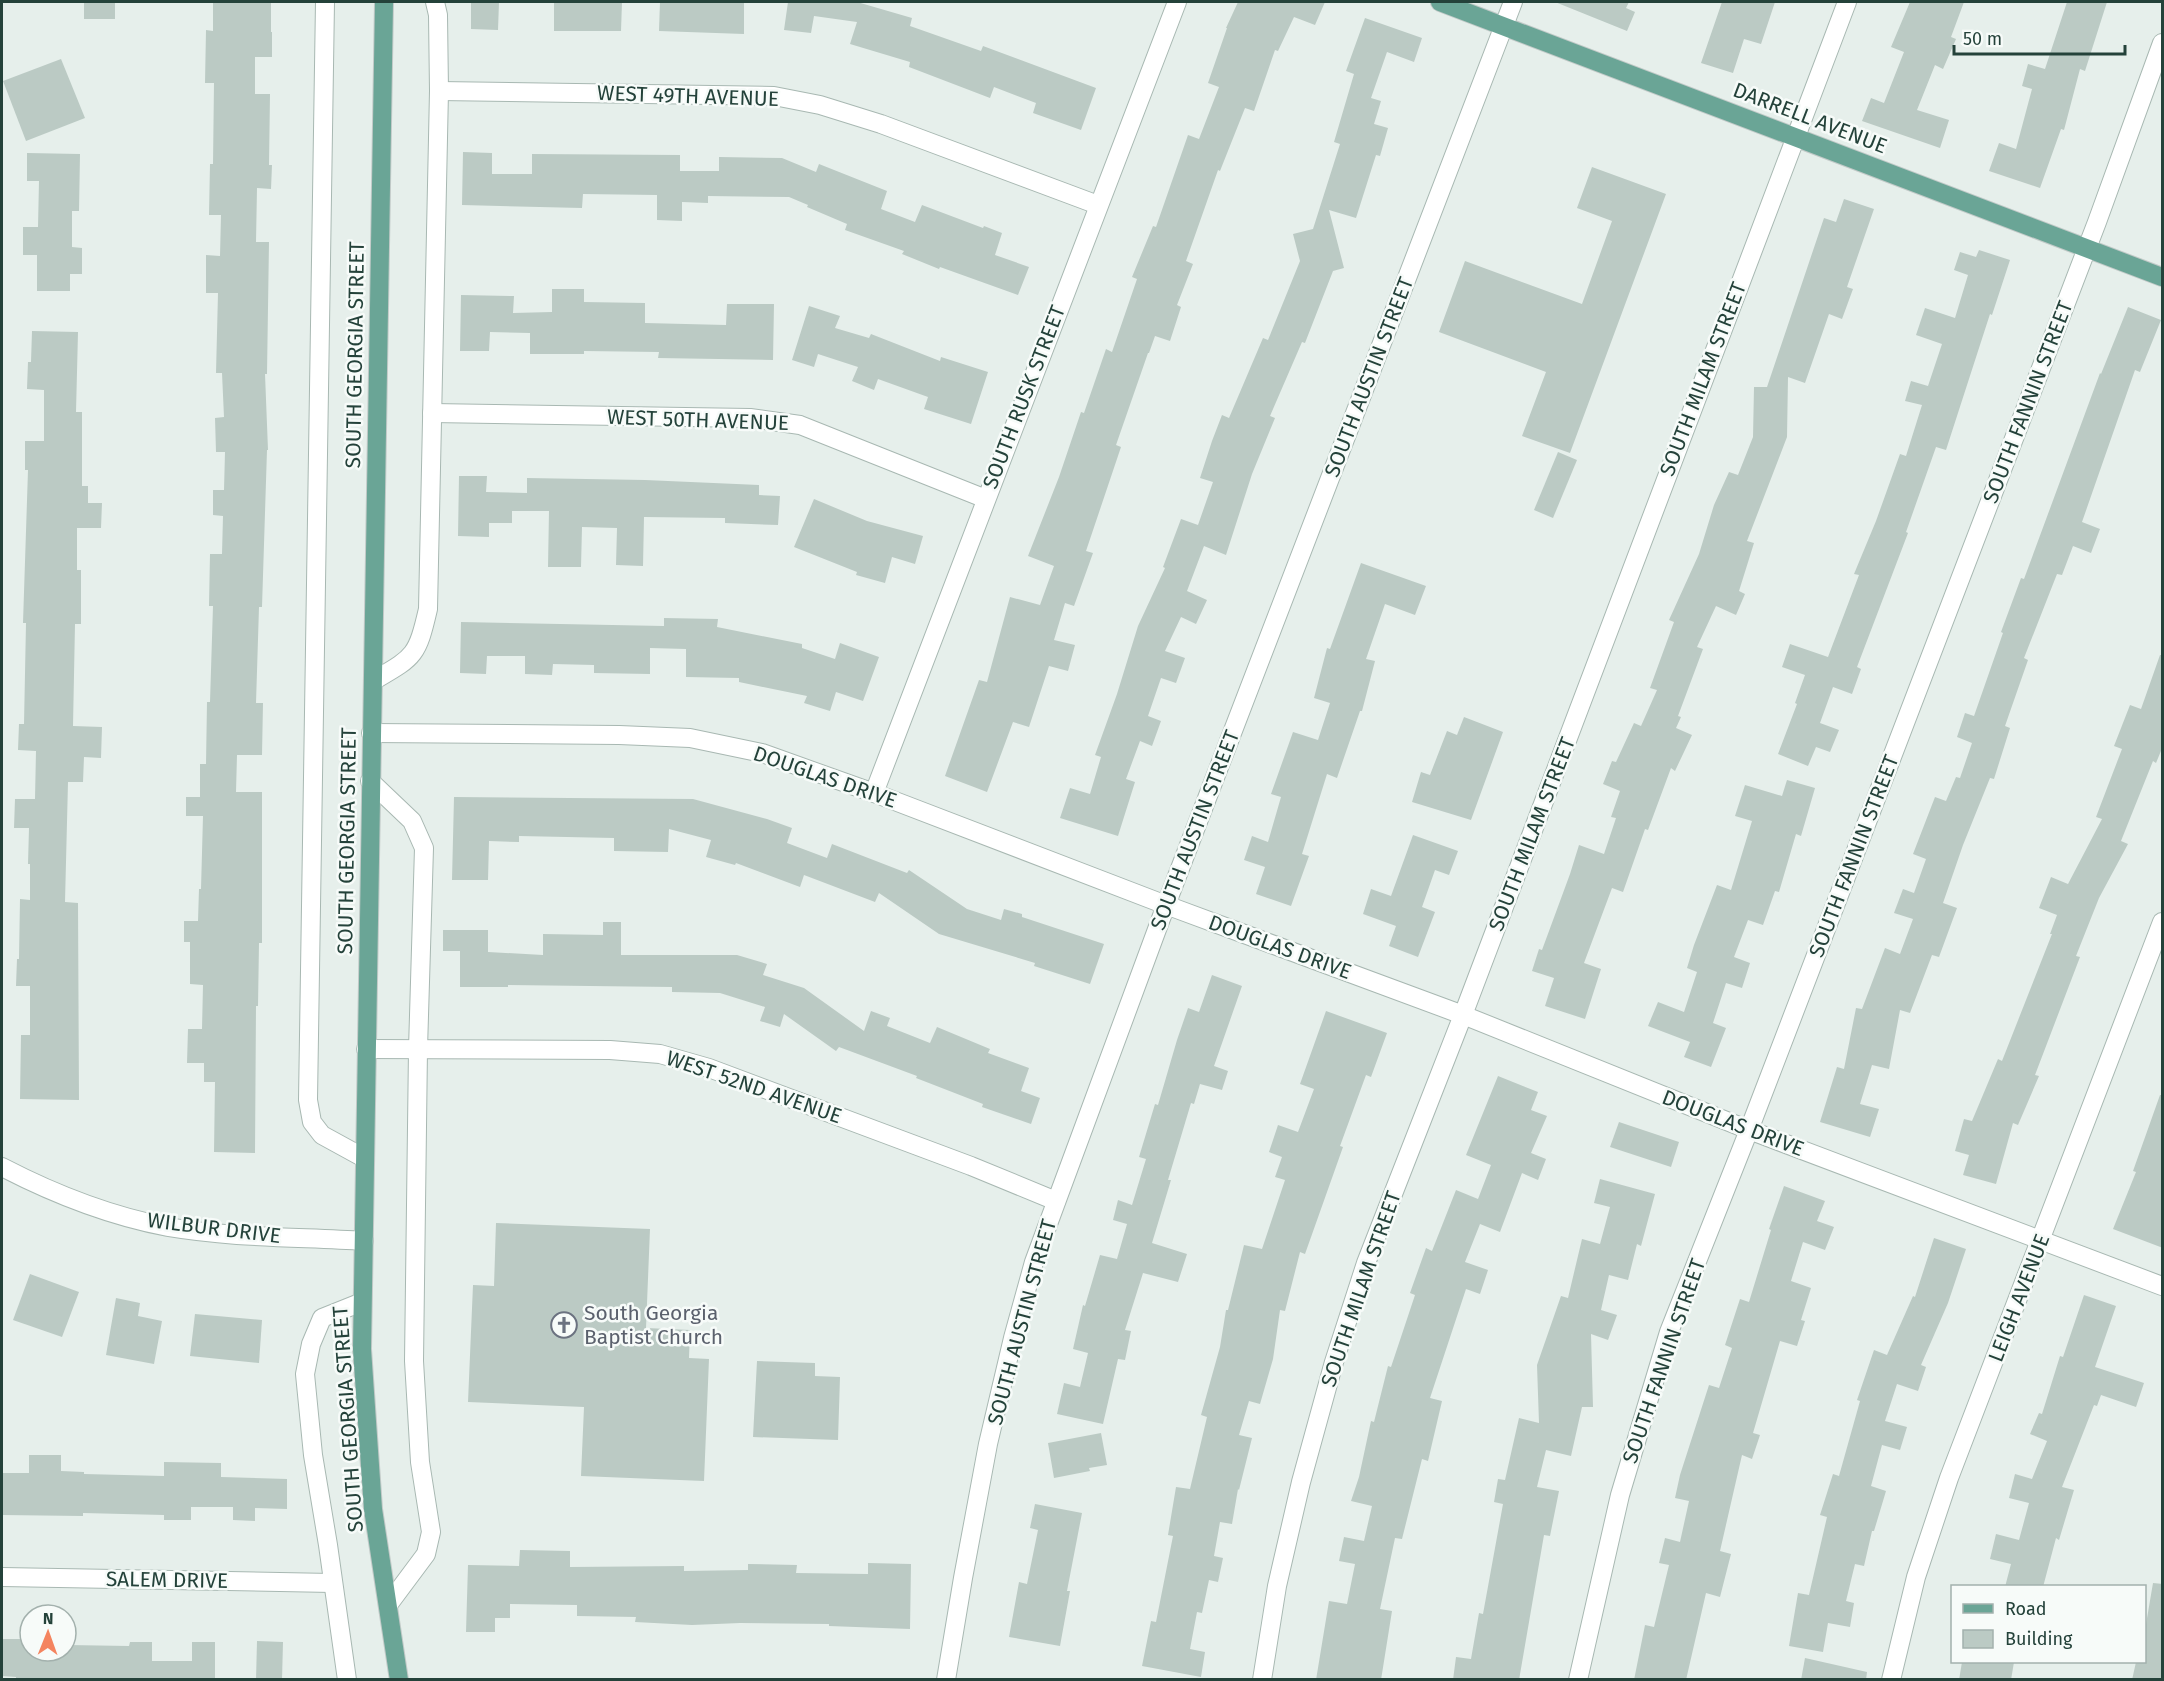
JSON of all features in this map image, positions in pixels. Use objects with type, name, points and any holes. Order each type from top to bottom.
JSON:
[{"type":"main road","name":"SOUTH GEORGIA STREET","points":[[384,2],[362,1349],[373,1509],[399,1680]]},
{"type":"main road","name":"DARRELL AVENUE","points":[[1440,2],[2163,278]]},
{"type":"street","points":[[325,2],[308,1100],[312,1122],[322,1135],[364,1158]]},
{"type":"street","points":[[373,681],[408,660],[421,640],[428,609],[439,91],[438,15],[435,2]]},
{"type":"street","name":"SOUTH RUSK STREET","points":[[874,793],[1177,2]]},
{"type":"street","name":"SOUTH AUSTIN STREET","points":[[946,1680],[988,1444],[1034,1262],[1166,905],[1513,2]]},
{"type":"street","name":"SOUTH MILAM STREET","points":[[1262,1680],[1277,1586],[1301,1482],[1334,1362],[1366,1263],[1463,1015],[1846,2]]},
{"type":"street","name":"SOUTH FANNIN STREET","points":[[1578,1680],[1620,1495],[1669,1332],[1749,1130],[2087,249],[2163,43]]},
{"type":"street","name":"WEST 49TH AVENUE","points":[[439,91],[774,96],[820,105],[881,124],[1098,205]]},
{"type":"street","name":"WEST 50TH AVENUE","points":[[432,413],[750,418],[800,425],[986,499]]},
{"type":"street","name":"DOUGLAS DRIVE","points":[[371,733],[619,735],[690,738],[762,753],[1463,1015],[1749,1130],[2163,1286]]},
{"type":"street","points":[[370,781],[412,821],[424,848],[418,1049],[414,1361],[420,1462],[431,1532],[426,1554],[388,1605]]},
{"type":"street","name":"LEIGH AVENUE","points":[[1891,1680],[1916,1577],[1949,1478],[2163,922]]},
{"type":"street","name":"WEST 52ND AVENUE","points":[[366,1049],[610,1050],[660,1054],[720,1072],[971,1166],[1056,1201]]},
{"type":"street","name":"WILBUR DRIVE","points":[[2,1167],[44,1189],[107,1211],[168,1226],[260,1237],[364,1241]]},
{"type":"street","points":[[347,1680],[313,1455],[305,1374],[311,1344],[322,1318],[362,1302]]},
{"type":"street","name":"SALEM DRIVE","points":[[2,1576],[332,1583]]},
{"type":"building","points":[[84,2],[115,2],[115,19],[84,19]]},
{"type":"building","points":[[213,2],[271,2],[272,57],[255,57],[255,94],[270,94],[269,165],[272,165],[271,189],[257,188],[256,242],[269,242],[267,374],[265,374],[268,450],[256,703],[263,703],[262,755],[237,755],[236,792],[262,792],[262,943],[259,943],[258,1006],[256,1006],[255,1153],[214,1152],[215,1082],[204,1082],[204,1063],[187,1063],[188,1029],[202,1029],[203,985],[190,984],[190,942],[184,942],[184,921],[198,921],[203,816],[186,816],[186,797],[200,797],[200,764],[206,764],[213,606],[209,606],[210,554],[222,554],[223,516],[213,515],[213,490],[224,490],[225,452],[216,452],[215,418],[224,417],[222,373],[216,373],[218,293],[206,293],[206,255],[220,256],[221,215],[209,215],[210,164],[213,164],[214,83],[205,83],[206,30],[213,31]]},
{"type":"building","points":[[471,2],[499,2],[498,30],[471,29]]},
{"type":"building","points":[[554,2],[622,2],[621,31],[554,31]]},
{"type":"building","points":[[660,2],[744,2],[744,34],[659,31]]},
{"type":"building","points":[[788,2],[857,2],[912,18],[910,26],[981,51],[983,46],[1096,88],[1081,130],[1033,113],[1036,103],[994,87],[990,98],[909,67],[910,62],[850,44],[857,22],[814,16],[811,33],[784,30]]},
{"type":"building","points":[[1238,2],[1325,2],[1315,25],[1294,17],[1278,51],[1275,50],[1254,111],[1245,108],[1220,171],[1218,170],[1186,261],[1193,264],[1177,305],[1181,307],[1170,341],[1155,336],[1148,353],[1116,445],[1121,447],[1086,551],[1093,553],[1074,606],[1065,603],[1054,640],[1075,645],[1068,671],[1049,666],[1029,727],[1013,722],[987,792],[945,776],[979,680],[987,682],[1010,597],[1040,605],[1054,566],[1028,556],[1059,477],[1081,412],[1084,413],[1106,349],[1112,352],[1137,279],[1132,277],[1153,226],[1156,227],[1188,135],[1199,139],[1219,87],[1208,83],[1226,28]]},
{"type":"building","points":[[1555,2],[1629,2],[1626,8],[1635,12],[1627,31]]},
{"type":"building","points":[[1722,2],[1775,2],[1761,44],[1744,39],[1733,73],[1701,63]]},
{"type":"building","points":[[1910,2],[1964,2],[1951,37],[1956,39],[1943,69],[1935,65],[1917,110],[1949,120],[1940,148],[1862,121],[1871,98],[1884,103],[1904,52],[1891,47]]},
{"type":"building","points":[[2067,2],[2107,2],[2085,71],[2080,69],[2064,130],[2061,129],[2040,188],[1989,171],[1999,143],[2016,149],[2032,89],[2022,86],[2028,64],[2045,69]]},
{"type":"building","points":[[1365,18],[1422,38],[1414,62],[1387,52],[1371,98],[1381,101],[1374,124],[1388,128],[1380,156],[1376,155],[1356,218],[1329,210],[1344,268],[1333,271],[1305,343],[1302,342],[1270,416],[1275,418],[1252,474],[1226,555],[1204,546],[1187,591],[1207,600],[1196,624],[1181,617],[1165,651],[1185,658],[1176,683],[1161,678],[1148,716],[1161,721],[1152,746],[1140,741],[1126,779],[1135,782],[1118,836],[1060,818],[1070,788],[1090,794],[1101,757],[1095,755],[1138,626],[1165,568],[1163,567],[1181,519],[1198,525],[1213,482],[1200,478],[1222,415],[1229,418],[1263,338],[1268,340],[1300,261],[1293,234],[1313,229],[1340,144],[1334,142],[1354,74],[1346,71]]},
{"type":"building","points":[[61,59],[85,118],[26,141],[3,81]]},
{"type":"building","points":[[463,152],[492,153],[492,174],[532,174],[532,154],[680,155],[680,171],[719,171],[719,157],[782,158],[816,172],[819,164],[887,191],[881,209],[915,222],[922,205],[1002,233],[995,255],[1029,267],[1018,295],[940,267],[939,269],[902,254],[904,251],[845,230],[847,224],[789,197],[708,196],[708,203],[682,202],[682,221],[657,220],[657,195],[583,194],[582,208],[462,205]]},
{"type":"building","points":[[27,153],[80,154],[79,211],[72,211],[72,247],[82,248],[82,274],[70,274],[70,291],[37,291],[37,255],[23,255],[23,227],[38,227],[39,181],[27,181]]},
{"type":"building","points":[[1592,167],[1666,194],[1570,453],[1522,436],[1546,372],[1439,332],[1465,261],[1582,304],[1612,221],[1577,208]]},
{"type":"building","points":[[1844,199],[1874,209],[1847,287],[1853,289],[1842,319],[1829,314],[1805,383],[1788,377],[1787,437],[1747,541],[1754,543],[1739,591],[1745,594],[1736,615],[1716,606],[1697,647],[1703,649],[1678,716],[1681,717],[1676,728],[1692,735],[1675,771],[1671,768],[1648,830],[1645,829],[1623,892],[1612,888],[1584,963],[1601,969],[1585,1019],[1545,1006],[1554,978],[1532,971],[1539,949],[1542,950],[1579,845],[1604,854],[1616,818],[1611,817],[1620,791],[1603,784],[1612,761],[1616,762],[1634,723],[1641,726],[1657,690],[1650,688],[1674,622],[1669,620],[1699,554],[1714,505],[1729,472],[1738,475],[1753,437],[1754,387],[1767,387],[1824,218],[1836,222]]},
{"type":"building","points":[[1979,250],[2010,260],[1992,315],[1990,314],[1946,450],[1936,447],[1906,532],[1908,533],[1857,667],[1861,669],[1852,694],[1833,687],[1820,723],[1839,730],[1830,752],[1816,747],[1808,766],[1778,754],[1797,704],[1795,703],[1805,675],[1782,667],[1790,644],[1828,657],[1859,575],[1854,574],[1900,454],[1906,456],[1922,405],[1905,401],[1911,381],[1928,386],[1942,344],[1916,335],[1925,308],[1955,318],[1968,275],[1954,270],[1960,252],[1976,257]]},
{"type":"building","points":[[552,289],[584,289],[584,302],[645,303],[645,323],[726,325],[727,304],[774,304],[773,360],[658,358],[659,352],[584,351],[584,354],[530,354],[530,333],[490,332],[489,351],[460,351],[461,295],[514,296],[513,313],[552,312]]},
{"type":"building","points":[[809,306],[840,316],[835,328],[869,338],[871,334],[940,361],[941,357],[988,372],[971,424],[924,409],[928,397],[878,379],[874,390],[852,381],[858,367],[818,354],[814,367],[792,360]]},
{"type":"building","points":[[2128,307],[2161,320],[2140,372],[2135,370],[2082,522],[2100,529],[2091,553],[2073,546],[2062,575],[2057,574],[2024,658],[2028,660],[2005,726],[2010,728],[1994,779],[1990,778],[1943,903],[1957,908],[1939,957],[1932,955],[1910,1013],[1900,1010],[1889,1069],[1872,1065],[1860,1104],[1879,1109],[1870,1137],[1820,1122],[1837,1067],[1844,1069],[1856,1008],[1862,1009],[1885,948],[1900,954],[1913,919],[1894,913],[1903,889],[1914,893],[1926,859],[1913,854],[1935,797],[1946,801],[1956,777],[1960,778],[1972,743],[1957,737],[1965,713],[1974,716],[2021,578],[2024,579],[2100,373]]},
{"type":"building","points":[[32,331],[78,332],[76,412],[82,412],[82,486],[88,486],[88,503],[102,503],[101,528],[77,528],[77,570],[81,570],[81,624],[75,624],[73,726],[102,727],[101,758],[84,757],[83,782],[68,782],[65,902],[78,903],[79,1100],[20,1099],[21,1035],[30,1035],[30,986],[16,986],[17,959],[19,959],[20,899],[30,900],[30,864],[28,864],[29,828],[14,828],[15,799],[35,799],[36,751],[18,750],[19,724],[24,724],[26,623],[23,623],[28,470],[25,470],[25,441],[44,441],[44,390],[27,389]]},
{"type":"building","points":[[1558,452],[1577,460],[1553,518],[1534,510]]},
{"type":"building","points":[[459,476],[487,476],[486,492],[527,493],[527,478],[759,485],[759,495],[780,496],[778,525],[725,523],[725,518],[644,517],[643,566],[616,565],[617,528],[582,527],[581,567],[548,567],[549,511],[512,511],[512,523],[489,523],[489,537],[458,536]]},
{"type":"building","points":[[814,499],[867,521],[923,536],[915,564],[892,557],[885,583],[856,575],[857,572],[794,547]]},
{"type":"building","points":[[1361,563],[1426,586],[1415,615],[1385,604],[1366,659],[1375,661],[1362,711],[1360,711],[1337,778],[1327,774],[1302,854],[1309,856],[1291,906],[1256,894],[1265,867],[1244,860],[1252,836],[1268,842],[1281,797],[1271,794],[1293,732],[1318,740],[1330,703],[1314,698],[1327,648],[1330,649]]},
{"type":"building","points":[[664,618],[718,619],[717,627],[802,644],[802,648],[835,659],[840,643],[879,657],[863,701],[836,692],[830,711],[804,703],[807,696],[739,682],[739,678],[686,677],[686,649],[650,648],[650,674],[594,673],[594,665],[553,664],[552,675],[525,674],[525,656],[487,656],[486,674],[460,673],[461,622],[664,626]]},
{"type":"building","points":[[2160,655],[2163,655],[2163,746],[2156,763],[2153,761],[2121,841],[2128,844],[2099,898],[2076,956],[2080,957],[2035,1075],[2039,1076],[2018,1125],[2013,1123],[1996,1184],[1963,1175],[1969,1155],[1955,1151],[1964,1119],[1972,1121],[1998,1059],[2002,1061],[2052,934],[2050,934],[2057,915],[2039,908],[2051,877],[2068,884],[2102,819],[2096,817],[2122,749],[2114,746],[2130,705],[2141,709]]},
{"type":"building","points":[[1464,717],[1503,732],[1471,820],[1412,802],[1421,772],[1430,775],[1447,731],[1457,735]]},
{"type":"building","points":[[1787,780],[1815,788],[1801,836],[1796,834],[1779,892],[1775,891],[1763,925],[1748,920],[1734,957],[1750,963],[1742,988],[1726,983],[1713,1023],[1726,1028],[1711,1067],[1684,1057],[1690,1042],[1648,1026],[1658,1002],[1684,1012],[1697,972],[1687,968],[1694,945],[1717,885],[1731,890],[1752,821],[1735,816],[1745,785],[1782,796]]},
{"type":"building","points":[[454,797],[693,799],[792,828],[787,843],[827,858],[832,844],[907,873],[909,870],[967,909],[1001,920],[1004,909],[1104,944],[1090,984],[1034,966],[1035,963],[939,934],[879,893],[875,902],[804,875],[800,887],[736,863],[735,865],[706,857],[711,840],[669,829],[668,852],[614,851],[614,838],[519,836],[519,842],[489,841],[488,880],[452,880]]},
{"type":"building","points":[[1413,835],[1458,851],[1449,875],[1435,870],[1422,907],[1435,912],[1418,957],[1389,946],[1396,926],[1363,914],[1371,889],[1391,896]]},
{"type":"building","points":[[603,922],[621,922],[621,955],[737,955],[767,964],[763,975],[804,988],[864,1031],[871,1011],[890,1018],[887,1026],[930,1043],[937,1027],[990,1049],[988,1053],[1029,1068],[1021,1091],[1040,1098],[1031,1124],[982,1107],[983,1104],[916,1078],[917,1076],[839,1047],[836,1051],[784,1014],[780,1027],[760,1021],[765,1007],[720,993],[672,992],[672,987],[508,985],[508,987],[460,987],[460,951],[443,951],[443,930],[488,930],[488,952],[543,955],[543,934],[603,935]]},
{"type":"building","points":[[1212,975],[1242,986],[1214,1066],[1228,1071],[1222,1090],[1200,1084],[1194,1104],[1191,1103],[1152,1243],[1187,1254],[1178,1282],[1143,1273],[1125,1330],[1131,1331],[1125,1360],[1118,1359],[1103,1424],[1057,1414],[1064,1383],[1080,1387],[1088,1353],[1073,1349],[1083,1305],[1085,1306],[1100,1255],[1117,1259],[1127,1224],[1113,1220],[1118,1200],[1132,1205],[1146,1159],[1139,1157],[1155,1104],[1158,1105],[1188,1008],[1199,1012]]},
{"type":"building","points":[[1326,1011],[1387,1033],[1371,1077],[1366,1075],[1305,1254],[1300,1252],[1285,1311],[1280,1310],[1273,1359],[1260,1404],[1249,1401],[1239,1435],[1252,1438],[1238,1489],[1232,1524],[1220,1522],[1214,1556],[1223,1558],[1218,1582],[1209,1580],[1202,1613],[1197,1612],[1190,1649],[1205,1652],[1201,1677],[1142,1666],[1151,1621],[1156,1622],[1173,1536],[1168,1535],[1176,1487],[1190,1489],[1207,1417],[1201,1415],[1244,1245],[1262,1249],[1285,1180],[1275,1177],[1282,1157],[1269,1152],[1278,1125],[1298,1132],[1314,1089],[1300,1084]]},
{"type":"building","points":[[1498,1076],[1538,1092],[1531,1110],[1547,1116],[1531,1153],[1546,1159],[1538,1180],[1522,1173],[1500,1232],[1480,1224],[1465,1262],[1488,1270],[1480,1294],[1466,1289],[1430,1398],[1442,1401],[1428,1461],[1422,1459],[1402,1539],[1395,1538],[1380,1609],[1392,1611],[1381,1680],[1316,1680],[1329,1601],[1347,1604],[1355,1564],[1339,1561],[1344,1537],[1364,1541],[1372,1506],[1351,1501],[1359,1477],[1371,1421],[1374,1422],[1388,1366],[1391,1367],[1415,1295],[1410,1293],[1426,1248],[1432,1251],[1456,1190],[1478,1199],[1491,1165],[1466,1155]]},
{"type":"building","points":[[2160,1095],[2163,1095],[2163,1248],[2113,1229],[2136,1172],[2133,1171]]},
{"type":"building","points":[[1619,1122],[1679,1142],[1671,1167],[1610,1147]]},
{"type":"building","points":[[1600,1179],[1655,1194],[1641,1246],[1637,1244],[1628,1280],[1609,1275],[1601,1310],[1617,1315],[1608,1340],[1591,1334],[1593,1407],[1582,1407],[1571,1456],[1546,1450],[1537,1487],[1559,1491],[1550,1536],[1544,1535],[1519,1680],[1453,1680],[1456,1657],[1471,1659],[1479,1613],[1483,1614],[1503,1504],[1494,1502],[1498,1479],[1505,1480],[1519,1418],[1539,1423],[1537,1365],[1561,1296],[1568,1298],[1582,1239],[1600,1244],[1610,1207],[1594,1203]]},
{"type":"building","points":[[1784,1186],[1825,1201],[1817,1221],[1834,1227],[1825,1250],[1803,1242],[1791,1281],[1811,1288],[1801,1320],[1805,1321],[1797,1346],[1780,1341],[1753,1433],[1760,1435],[1752,1459],[1742,1455],[1720,1551],[1731,1554],[1720,1597],[1706,1593],[1686,1680],[1634,1680],[1645,1625],[1654,1627],[1669,1565],[1659,1563],[1665,1538],[1680,1542],[1689,1501],[1675,1498],[1680,1475],[1709,1385],[1719,1388],[1732,1348],[1725,1345],[1740,1299],[1749,1302],[1771,1230],[1769,1229]]},
{"type":"building","points":[[496,1223],[650,1229],[646,1328],[690,1330],[689,1358],[709,1359],[704,1481],[581,1476],[584,1407],[468,1402],[473,1285],[494,1286]]},
{"type":"building","points":[[1934,1238],[1966,1249],[1948,1303],[1921,1365],[1926,1367],[1918,1391],[1897,1384],[1885,1421],[1907,1427],[1900,1450],[1882,1445],[1871,1486],[1886,1491],[1874,1531],[1872,1531],[1864,1566],[1855,1564],[1846,1601],[1854,1603],[1850,1627],[1828,1623],[1823,1652],[1789,1646],[1798,1593],[1809,1595],[1827,1517],[1820,1515],[1833,1474],[1839,1476],[1860,1401],[1857,1400],[1874,1350],[1887,1355],[1913,1296],[1915,1297]]},
{"type":"building","points":[[30,1274],[79,1292],[62,1337],[13,1320]]},
{"type":"building","points":[[2084,1295],[2116,1306],[2095,1367],[2144,1383],[2136,1407],[2101,1395],[2097,1406],[2094,1405],[2062,1487],[2074,1490],[2059,1540],[2056,1538],[2044,1585],[2006,1585],[2011,1564],[1990,1559],[1996,1534],[2019,1540],[2029,1503],[2009,1498],[2015,1474],[2032,1479],[2047,1441],[2030,1434],[2039,1413],[2042,1414],[2060,1356],[2063,1357]]},
{"type":"building","points":[[116,1298],[140,1303],[138,1316],[162,1321],[154,1364],[106,1355]]},
{"type":"building","points":[[195,1314],[262,1320],[259,1363],[190,1356]]},
{"type":"building","points":[[757,1361],[815,1363],[815,1376],[840,1377],[838,1440],[753,1437]]},
{"type":"building","points":[[1101,1433],[1107,1465],[1054,1478],[1048,1443]]},
{"type":"building","points":[[29,1455],[61,1455],[61,1471],[84,1472],[84,1474],[164,1476],[164,1462],[221,1463],[221,1477],[287,1479],[287,1509],[255,1508],[255,1521],[233,1520],[233,1507],[191,1507],[191,1520],[164,1520],[164,1515],[83,1513],[83,1516],[2,1515],[2,1473],[29,1473]]},
{"type":"building","points":[[1035,1504],[1082,1513],[1067,1591],[1070,1591],[1060,1646],[1009,1637],[1019,1582],[1027,1584],[1038,1530],[1030,1528]]},
{"type":"building","points":[[520,1550],[570,1551],[570,1567],[684,1566],[684,1571],[748,1570],[748,1564],[797,1565],[796,1573],[868,1574],[868,1563],[911,1564],[910,1629],[829,1626],[829,1624],[692,1625],[635,1622],[636,1617],[577,1616],[577,1605],[510,1604],[510,1618],[495,1618],[495,1632],[466,1632],[468,1565],[519,1566]]},
{"type":"building","points":[[2153,1583],[2163,1584],[2163,1680],[2132,1680],[2136,1663],[2146,1663],[2146,1624]]},
{"type":"building","points":[[2,1639],[18,1639],[18,1663],[78,1663],[78,1645],[129,1646],[130,1642],[152,1642],[152,1661],[192,1661],[192,1642],[215,1642],[215,1680],[16,1680],[16,1677],[2,1676]]},
{"type":"building","points":[[257,1641],[283,1642],[282,1680],[256,1680]]},
{"type":"building","points":[[1805,1658],[1867,1672],[1866,1680],[1801,1680]]},
{"type":"building","points":[[1962,1663],[2014,1663],[2011,1680],[1959,1680]]},
{"type":"place","name":"South Georgia Baptist Church","points":[[564,1325]]}]
